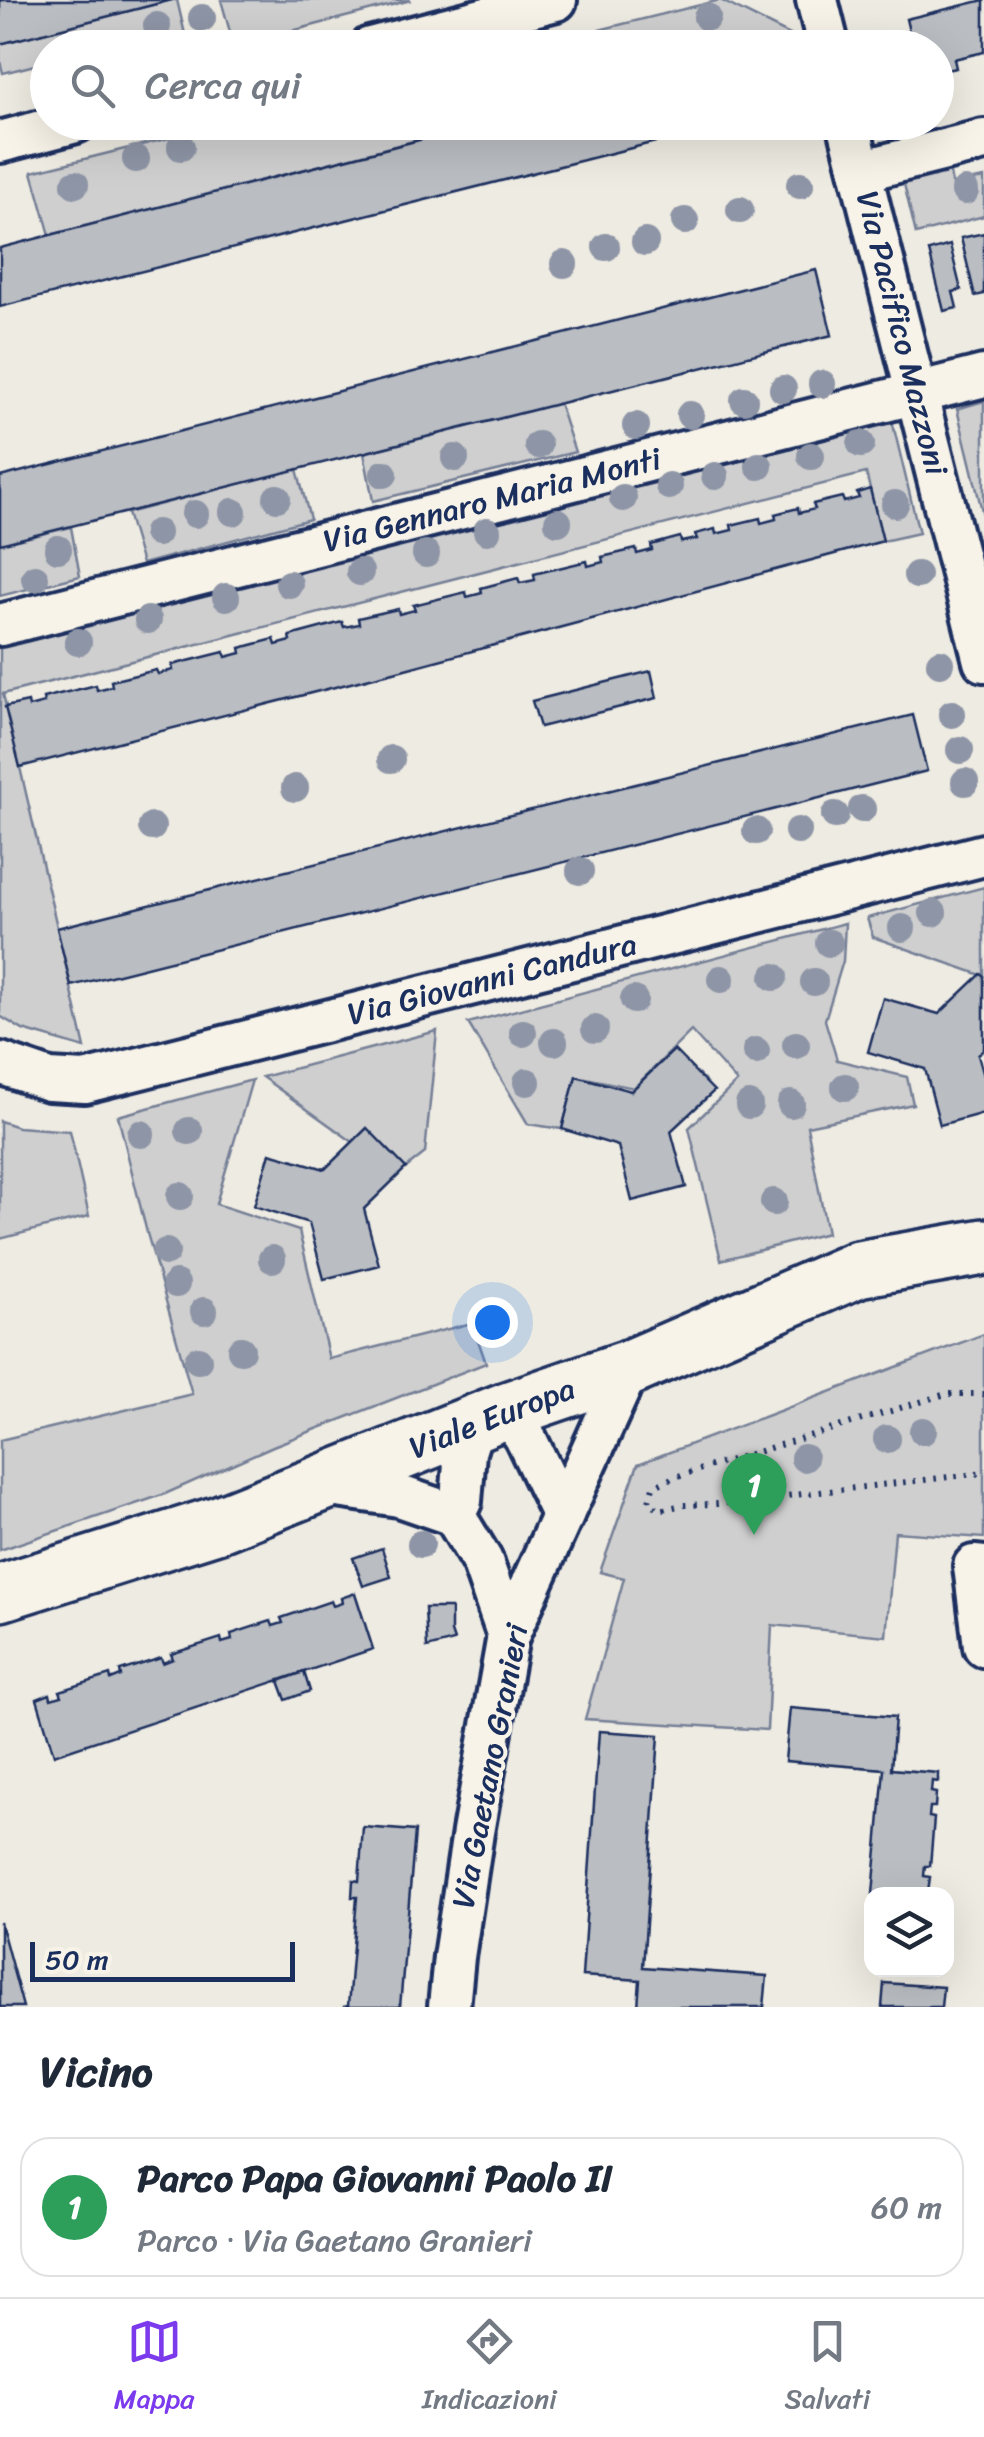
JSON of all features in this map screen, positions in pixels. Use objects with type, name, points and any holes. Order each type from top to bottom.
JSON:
[{"type":"main road","name":"Viale Europa","points":[[0,1594],[218,1524],[491,1417],[629,1368],[858,1268],[984,1248]]},
{"type":"street","points":[[440,30],[556,0]]},
{"type":"street","points":[[817,0],[824,30]]},
{"type":"street","points":[[0,142],[30,134]]},
{"type":"street","name":"Via Pacifico Mazzoni","points":[[853,140],[978,616],[984,660]]},
{"type":"street","points":[[861,171],[984,140]]},
{"type":"street","name":"Via Gennaro Maria Monti","points":[[0,625],[984,376]]},
{"type":"street","name":"Via Giovanni Candura","points":[[0,1062],[49,1080],[84,1082],[984,855]]},
{"type":"street","name":"Via Gaetano Granieri","points":[[449,2007],[472,1832],[508,1636],[629,1368]]},
{"type":"street","points":[[454,1516],[461,1501],[465,1452],[491,1417],[525,1436],[564,1516]]},
{"type":"street","points":[[320,1484],[399,1496],[454,1516],[482,1561],[508,1636]]},
{"type":"street","points":[[979,1567],[984,1646]]},
{"type":"path","points":[[984,1394],[946,1394],[672,1478],[652,1487],[649,1501],[658,1510],[984,1473]]},
{"type":"shaded area","points":[[177,0],[184,30],[55,30]]},
{"type":"shaded area","points":[[221,0],[411,0],[296,30],[229,30]]},
{"type":"shaded area","points":[[720,0],[780,30],[599,30]]},
{"type":"shaded area","points":[[30,36],[30,66],[3,73],[0,44]]},
{"type":"shaded area","points":[[161,140],[417,140],[50,235],[32,172]]},
{"type":"shaded area","points":[[949,168],[952,184],[984,178],[984,216],[916,234],[903,180]]},
{"type":"shaded area","points":[[984,401],[984,519],[957,409]]},
{"type":"shaded area","points":[[559,403],[575,452],[373,501],[364,453]]},
{"type":"shaded area","points":[[891,416],[919,533],[883,541],[866,473],[3,694],[85,1048],[23,1030],[0,1016],[0,645]]},
{"type":"shaded area","points":[[297,469],[310,519],[142,564],[127,513]]},
{"type":"shaded area","points":[[71,527],[80,576],[0,596],[0,544]]},
{"type":"shaded area","points":[[984,887],[984,976],[873,937],[867,918]]},
{"type":"shaded area","points":[[845,923],[843,961],[825,1020],[837,1060],[907,1077],[913,1104],[807,1126],[827,1233],[721,1260],[689,1128],[737,1082],[691,1031],[634,1088],[576,1076],[562,1129],[528,1124],[468,1023]]},
{"type":"shaded area","points":[[437,1031],[425,1153],[406,1168],[367,1128],[353,1142],[262,1077]]},
{"type":"shaded area","points":[[252,1080],[216,1204],[299,1231],[329,1359],[472,1323],[486,1363],[273,1446],[165,1494],[0,1550],[0,1440],[192,1394],[118,1116]]},
{"type":"shaded area","points":[[0,1121],[18,1127],[70,1131],[89,1216],[0,1239]]},
{"type":"shaded area","points":[[984,1334],[984,1538],[895,1532],[886,1636],[772,1625],[767,1730],[585,1719],[624,1578],[600,1572],[638,1464]]},
{"type":"building","points":[[0,0],[172,0],[55,30],[30,30],[30,36],[0,44]]},
{"type":"building","points":[[984,0],[984,52],[954,59],[954,30],[909,30],[906,19]]},
{"type":"building","points":[[419,140],[663,140],[0,307],[0,248]]},
{"type":"building","points":[[984,233],[984,294],[975,296],[961,238]]},
{"type":"building","points":[[950,245],[961,290],[953,292],[957,308],[944,311],[929,251]]},
{"type":"building","points":[[816,270],[832,335],[0,544],[0,477]]},
{"type":"building","points":[[870,489],[883,541],[20,767],[5,707],[28,702],[29,707],[44,703],[43,698],[96,685],[97,690],[112,686],[111,681],[156,670],[158,674],[173,670],[172,665],[224,652],[226,657],[241,653],[240,648],[274,639],[276,645],[291,641],[290,636],[342,622],[344,627],[359,624],[358,618],[398,609],[399,614],[415,610],[413,605],[466,592],[467,597],[482,593],[481,588],[518,578],[520,583],[535,580],[534,574],[587,561],[588,566],[603,562],[602,557],[636,549],[637,554],[652,550],[651,545],[680,537],[681,542],[697,539],[695,534],[715,529],[716,534],[732,530],[731,525],[760,518],[761,523],[776,519],[775,514],[798,508],[799,513],[815,509],[813,504],[842,497],[844,502],[859,498],[857,493]]},
{"type":"building","points":[[651,671],[657,698],[540,727],[532,701]]},
{"type":"building","points":[[913,715],[927,771],[71,986],[57,928]]},
{"type":"building","points":[[981,974],[984,1049],[978,1055],[984,1076],[984,1113],[940,1125],[925,1069],[868,1052],[883,998],[939,1014]]},
{"type":"building","points":[[674,1050],[714,1091],[671,1131],[686,1187],[632,1201],[618,1146],[562,1129],[576,1076],[631,1091]]},
{"type":"building","points":[[367,1128],[406,1168],[364,1209],[379,1265],[324,1279],[309,1223],[254,1206],[270,1153],[325,1169]]},
{"type":"building","points":[[382,1548],[391,1577],[363,1586],[353,1558]]},
{"type":"building","points":[[355,1593],[373,1649],[54,1755],[37,1699],[50,1694],[51,1699],[62,1696],[60,1691],[110,1675],[111,1680],[121,1676],[120,1671],[161,1658],[163,1663],[173,1659],[171,1654],[221,1638],[222,1643],[232,1640],[231,1634],[271,1621],[273,1626],[283,1623],[281,1618],[331,1601],[333,1606],[342,1603],[341,1598]]},
{"type":"building","points":[[425,1608],[451,1608],[454,1641],[427,1648]]},
{"type":"building","points":[[304,1672],[310,1691],[286,1700],[279,1681]]},
{"type":"building","points":[[790,1708],[895,1717],[891,1769],[938,1773],[938,1782],[932,1781],[935,1807],[930,1807],[929,1817],[934,1818],[930,1866],[925,1866],[924,1876],[930,1877],[929,1887],[874,1887],[884,1769],[785,1761]]},
{"type":"building","points":[[599,1731],[659,1735],[643,1967],[767,1976],[764,2007],[638,2007],[640,1980],[582,1976]]},
{"type":"building","points":[[363,1827],[415,1831],[400,2007],[343,2007],[348,2006],[357,1897],[352,1897],[353,1880],[359,1881]]},
{"type":"building","points":[[0,1922],[23,2007],[0,2007]]},
{"type":"building","points":[[884,1983],[943,1987],[941,2007],[882,2007]]},
{"type":"place","name":"Parco Papa Giovanni Paolo II","points":[[754,1535]]}]
